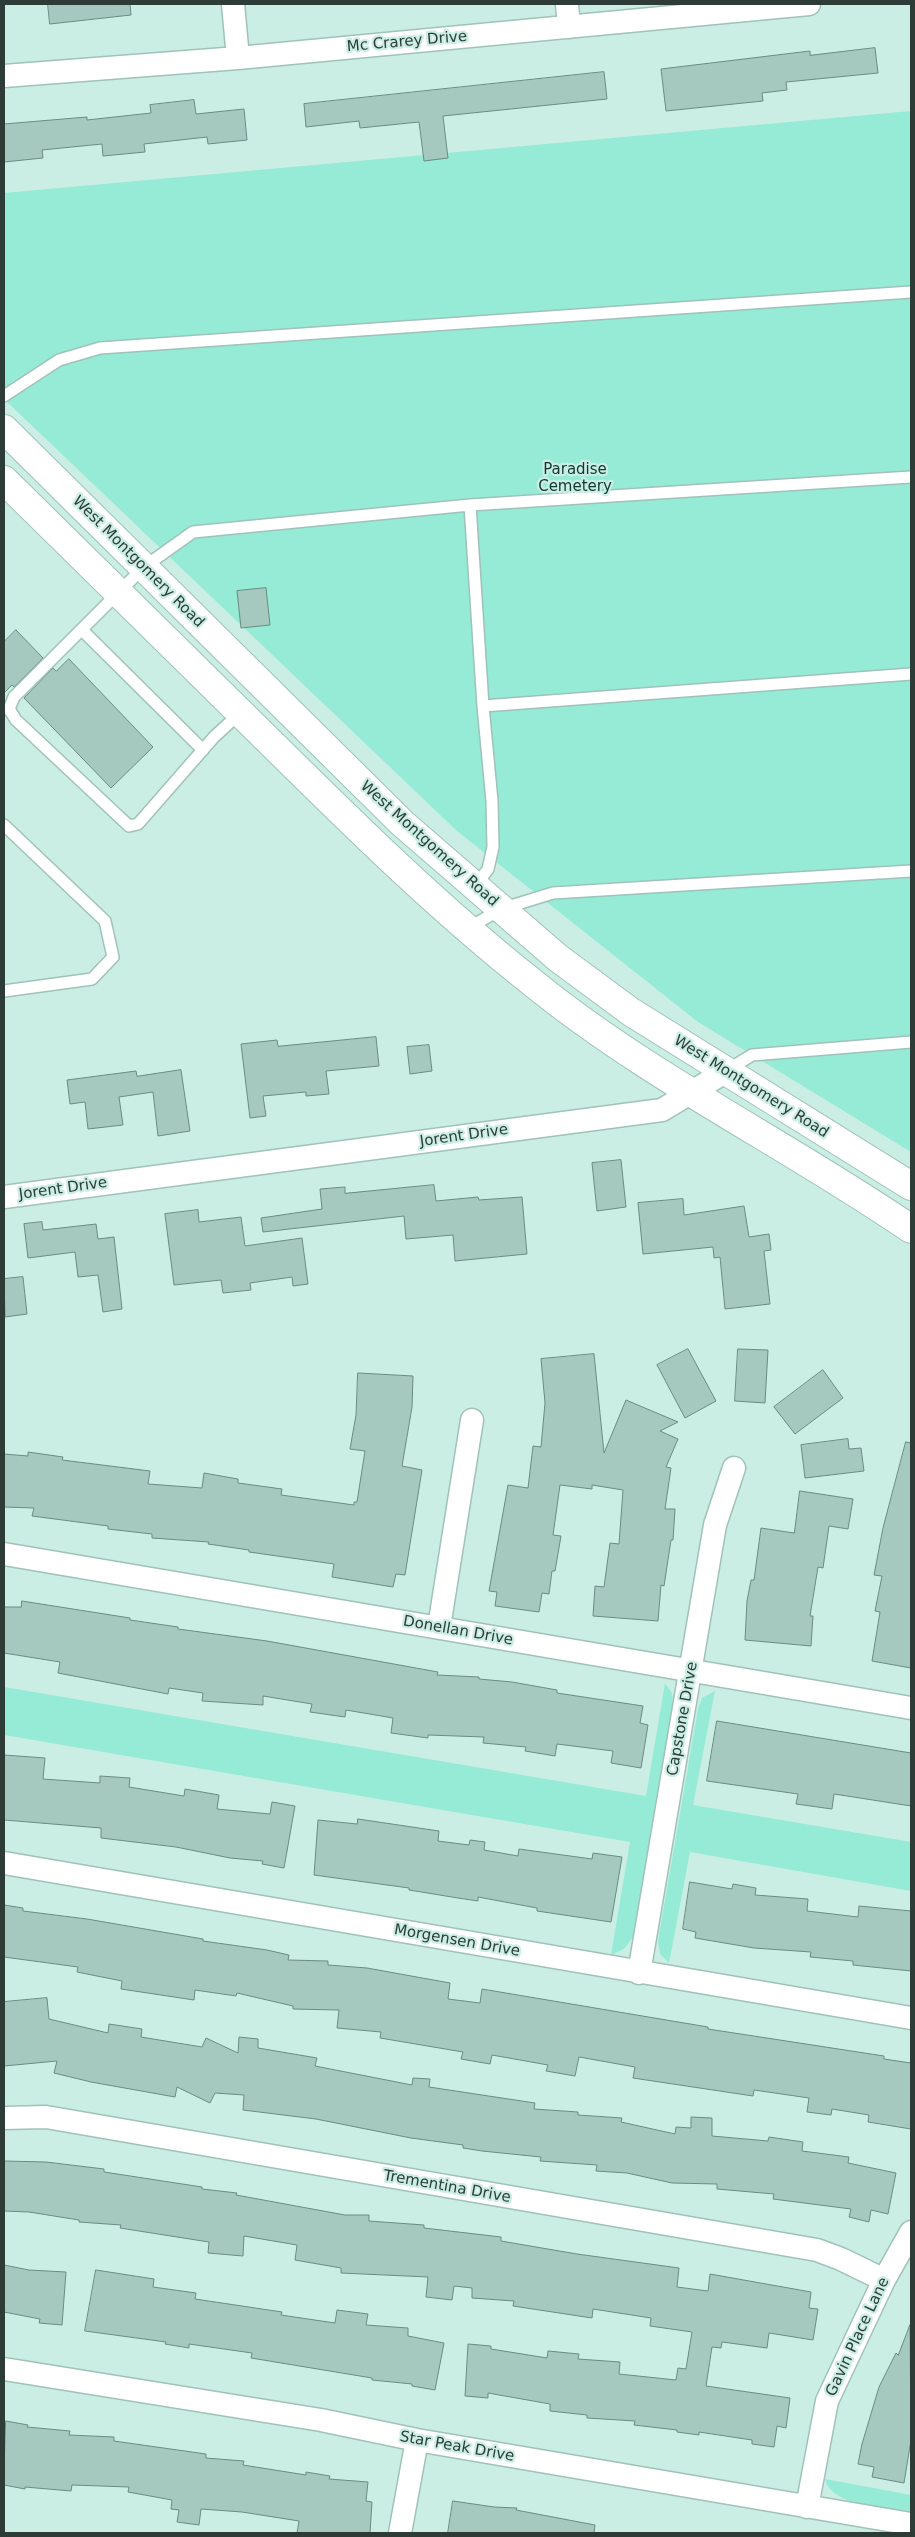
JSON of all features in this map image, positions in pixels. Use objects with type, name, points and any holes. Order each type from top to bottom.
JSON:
[{"type":"main road","name":"West Montgomery Road","points":[[4,429],[402,823],[558,958],[631,1012],[911,1186]]},
{"type":"main road","points":[[4,480],[379,849],[467,929],[535,985],[607,1037],[691,1092],[871,1201],[911,1229]]},
{"type":"street","points":[[233,4],[238,58]]},
{"type":"street","points":[[566,4],[569,27]]},
{"type":"street","name":"Mc Crarey Drive","points":[[4,76],[238,58],[809,4]]},
{"type":"street","name":"Jorent Drive","points":[[4,1196],[662,1110],[725,1072]]},
{"type":"street","points":[[439,1627],[472,1420]]},
{"type":"street","name":"Capstone Drive","points":[[639,1973],[715,1525],[734,1468]]},
{"type":"street","name":"Donellan Drive","points":[[4,1554],[911,1708]]},
{"type":"street","name":"Morgensen Drive","points":[[4,1863],[911,2018]]},
{"type":"street","name":"Trementina Drive","points":[[4,2118],[46,2117],[817,2250],[841,2258],[884,2280]]},
{"type":"street","name":"Gavin Place Lane","points":[[807,2507],[827,2401],[884,2280],[911,2232]]},
{"type":"street","name":"Star Peak Drive","points":[[4,2370],[321,2420],[417,2440],[911,2524]]},
{"type":"street","points":[[400,2533],[417,2440]]},
{"type":"lane","points":[[4,396],[59,360],[100,348],[911,292]]},
{"type":"lane","points":[[240,712],[203,750],[138,824],[129,826],[16,720],[9,709],[14,696],[118,592],[144,567],[193,532],[470,505],[911,477]]},
{"type":"lane","points":[[470,505],[483,706],[492,802],[493,847],[488,869],[475,887]]},
{"type":"lane","points":[[82,630],[203,750]]},
{"type":"lane","points":[[483,706],[911,674]]},
{"type":"lane","points":[[4,825],[105,921],[113,957],[92,979],[4,991]]},
{"type":"lane","points":[[467,929],[501,909],[553,893],[911,871]]},
{"type":"lane","name":"Jorent Drive","points":[[725,1072],[752,1055],[911,1042]]},
{"type":"green space","name":"Paradise Cemetery","points":[[911,111],[911,1152],[698,1022],[457,831],[4,399],[4,193]]},
{"type":"green space","points":[[665,1683],[672,1693],[673,1705],[633,1937],[624,1949],[611,1955],[630,1842],[4,1735],[4,1687],[646,1796]]},
{"type":"green space","points":[[715,1691],[693,1805],[911,1842],[911,1891],[690,1852],[669,1963],[660,1954],[658,1941],[698,1709],[702,1698]]},
{"type":"green space","points":[[825,2479],[911,2495],[911,2511],[862,2504],[849,2500],[829,2488]]},
{"type":"building","points":[[48,4],[130,4],[131,15],[50,24]]},
{"type":"building","points":[[875,48],[878,73],[786,82],[787,90],[762,93],[763,101],[666,111],[661,69],[810,51],[810,55]]},
{"type":"building","points":[[604,72],[607,99],[443,116],[448,158],[424,161],[419,122],[360,128],[359,121],[306,127],[304,104]]},
{"type":"building","points":[[194,100],[196,114],[244,109],[247,140],[208,144],[207,137],[144,144],[145,152],[103,156],[102,144],[42,150],[43,158],[4,162],[4,124],[87,117],[87,120],[151,113],[150,105]]},
{"type":"building","points":[[266,588],[270,625],[241,628],[237,591]]},
{"type":"building","points":[[16,630],[43,658],[14,687],[12,685],[4,693],[4,642]]},
{"type":"building","points":[[69,659],[153,747],[111,788],[24,698],[53,668],[56,671]]},
{"type":"building","points":[[376,1037],[379,1066],[326,1071],[329,1094],[306,1096],[306,1092],[263,1096],[266,1116],[250,1118],[241,1044],[277,1040],[278,1046]]},
{"type":"building","points":[[429,1045],[432,1071],[410,1074],[407,1047]]},
{"type":"building","points":[[181,1070],[190,1131],[158,1136],[153,1092],[119,1097],[123,1125],[88,1129],[85,1102],[70,1104],[67,1080],[136,1071],[137,1076]]},
{"type":"building","points":[[621,1160],[626,1207],[597,1211],[592,1163]]},
{"type":"building","points":[[434,1185],[436,1201],[478,1197],[479,1200],[522,1197],[527,1254],[455,1261],[453,1235],[406,1239],[404,1216],[263,1232],[261,1218],[322,1209],[320,1189],[345,1187],[345,1193]]},
{"type":"building","points":[[683,1199],[684,1215],[744,1206],[749,1237],[769,1234],[771,1250],[764,1251],[770,1304],[725,1309],[720,1257],[714,1258],[713,1247],[643,1254],[638,1203]]},
{"type":"building","points":[[198,1210],[199,1222],[241,1217],[245,1246],[302,1238],[308,1284],[293,1286],[292,1277],[250,1283],[251,1290],[223,1293],[221,1280],[174,1285],[165,1214]]},
{"type":"building","points":[[42,1222],[43,1230],[96,1224],[98,1239],[114,1237],[122,1309],[103,1312],[98,1275],[78,1277],[75,1252],[28,1258],[24,1224]]},
{"type":"building","points":[[23,1277],[27,1314],[5,1317],[4,1279]]},
{"type":"building","points":[[688,1349],[716,1401],[685,1418],[657,1365]]},
{"type":"building","points":[[738,1349],[768,1350],[765,1403],[735,1401]]},
{"type":"building","points":[[594,1354],[604,1453],[626,1400],[678,1422],[660,1431],[678,1439],[666,1467],[671,1468],[665,1509],[675,1509],[673,1540],[671,1540],[664,1586],[661,1585],[658,1621],[593,1616],[595,1586],[604,1587],[610,1543],[619,1544],[623,1490],[592,1485],[592,1489],[560,1485],[553,1535],[561,1536],[555,1571],[552,1571],[549,1594],[542,1593],[539,1612],[495,1606],[497,1592],[489,1591],[508,1485],[528,1488],[533,1446],[541,1447],[545,1403],[541,1359]]},
{"type":"building","points":[[823,1370],[843,1398],[795,1434],[774,1407]]},
{"type":"building","points":[[358,1373],[413,1376],[412,1407],[402,1466],[422,1470],[405,1575],[396,1574],[393,1587],[332,1577],[334,1564],[249,1552],[249,1550],[208,1544],[209,1542],[152,1538],[152,1534],[108,1529],[108,1526],[32,1516],[34,1508],[4,1507],[4,1454],[28,1456],[28,1452],[63,1457],[62,1460],[150,1471],[148,1484],[202,1488],[204,1473],[238,1479],[238,1483],[282,1489],[281,1495],[354,1505],[354,1502],[357,1502],[365,1451],[350,1449],[356,1415]]},
{"type":"building","points":[[848,1439],[849,1449],[861,1448],[864,1471],[805,1478],[801,1445]]},
{"type":"building","points":[[906,1442],[911,1443],[911,1668],[872,1661],[880,1612],[875,1611],[882,1576],[874,1575],[883,1528]]},
{"type":"building","points":[[800,1491],[853,1499],[848,1529],[829,1526],[823,1568],[818,1567],[810,1616],[813,1616],[811,1646],[745,1640],[747,1601],[751,1580],[754,1580],[761,1528],[794,1533]]},
{"type":"building","points":[[22,1601],[130,1618],[130,1620],[178,1627],[178,1629],[267,1641],[438,1672],[437,1675],[479,1677],[479,1679],[512,1682],[557,1690],[557,1693],[643,1706],[640,1723],[648,1725],[641,1768],[611,1763],[613,1751],[557,1744],[555,1756],[525,1751],[526,1747],[483,1743],[484,1737],[428,1735],[428,1738],[391,1733],[393,1718],[346,1710],[345,1717],[310,1712],[312,1704],[263,1696],[263,1705],[202,1701],[203,1693],[169,1688],[168,1694],[58,1673],[60,1662],[4,1653],[4,1607],[21,1607]]},
{"type":"building","points":[[717,1721],[911,1753],[911,1806],[834,1794],[832,1809],[796,1804],[798,1794],[707,1781]]},
{"type":"building","points":[[4,1755],[45,1758],[43,1779],[100,1783],[100,1776],[130,1778],[129,1787],[184,1796],[185,1789],[219,1795],[217,1809],[270,1814],[272,1802],[295,1806],[284,1868],[262,1864],[263,1861],[230,1858],[176,1847],[101,1838],[101,1828],[4,1820]]},
{"type":"building","points":[[358,1819],[439,1831],[438,1841],[469,1845],[470,1840],[485,1842],[484,1850],[518,1856],[519,1849],[592,1859],[593,1853],[622,1857],[611,1922],[537,1911],[537,1908],[478,1897],[478,1901],[409,1890],[409,1888],[314,1875],[318,1820],[357,1824]]},
{"type":"building","points":[[690,1882],[732,1889],[733,1884],[756,1888],[755,1895],[808,1899],[807,1911],[858,1917],[859,1906],[911,1911],[911,1971],[853,1965],[853,1961],[810,1957],[811,1952],[754,1948],[695,1938],[696,1932],[683,1929]]},
{"type":"building","points":[[4,1905],[23,1908],[23,1911],[87,1919],[203,1939],[203,1941],[267,1950],[289,1955],[288,1960],[328,1961],[328,1965],[367,1968],[450,1983],[448,1999],[480,2003],[482,1989],[708,2027],[708,2029],[884,2056],[884,2059],[911,2063],[911,2129],[868,2122],[869,2115],[832,2109],[831,2115],[807,2112],[809,2098],[754,2090],[753,2096],[633,2078],[635,2067],[579,2057],[575,2076],[546,2071],[548,2065],[492,2055],[490,2064],[461,2059],[463,2052],[380,2038],[381,2032],[337,2028],[339,2010],[293,2009],[293,2006],[237,1993],[236,1996],[195,1990],[194,2000],[121,1989],[122,1981],[77,1972],[78,1967],[4,1957]]},
{"type":"building","points":[[47,1998],[49,2019],[108,2033],[109,2024],[142,2029],[141,2037],[202,2047],[206,2038],[238,2053],[239,2037],[258,2039],[258,2048],[317,2058],[315,2066],[412,2085],[413,2078],[430,2079],[429,2087],[535,2103],[534,2109],[622,2118],[621,2122],[675,2134],[676,2127],[691,2128],[691,2117],[712,2118],[712,2136],[768,2141],[769,2137],[803,2142],[802,2151],[849,2157],[848,2163],[896,2173],[888,2214],[871,2210],[869,2222],[849,2217],[851,2209],[773,2199],[774,2194],[717,2189],[717,2184],[672,2183],[627,2173],[596,2171],[597,2165],[540,2161],[541,2157],[482,2151],[463,2148],[463,2145],[411,2138],[316,2119],[243,2110],[244,2095],[215,2093],[210,2103],[177,2087],[175,2097],[91,2082],[54,2073],[57,2061],[4,2066],[4,2002]]},
{"type":"building","points":[[4,2161],[46,2162],[104,2169],[104,2172],[202,2187],[202,2189],[237,2193],[236,2195],[345,2215],[369,2215],[369,2221],[424,2225],[424,2228],[501,2237],[501,2241],[577,2254],[679,2268],[677,2287],[708,2291],[710,2274],[811,2292],[809,2308],[818,2309],[813,2340],[769,2333],[767,2348],[722,2342],[721,2348],[712,2347],[706,2386],[790,2398],[786,2428],[777,2426],[774,2447],[752,2444],[752,2440],[699,2432],[699,2435],[677,2432],[677,2430],[634,2425],[635,2421],[587,2418],[587,2415],[550,2411],[550,2404],[488,2393],[488,2398],[465,2396],[468,2344],[491,2346],[491,2349],[547,2358],[548,2351],[579,2354],[578,2359],[620,2362],[619,2374],[676,2380],[678,2368],[686,2369],[692,2332],[650,2326],[651,2318],[593,2309],[592,2318],[513,2306],[514,2301],[472,2298],[472,2288],[454,2286],[452,2300],[426,2297],[428,2277],[341,2273],[341,2268],[295,2260],[297,2245],[244,2236],[243,2256],[208,2253],[209,2242],[120,2228],[121,2225],[79,2222],[79,2220],[29,2212],[4,2211]]},
{"type":"building","points":[[4,2265],[29,2270],[66,2272],[62,2325],[39,2323],[40,2319],[4,2312]]},
{"type":"building","points":[[96,2270],[154,2279],[153,2287],[196,2293],[195,2299],[282,2312],[281,2315],[335,2323],[337,2310],[368,2314],[366,2325],[408,2328],[408,2336],[444,2343],[435,2390],[412,2386],[412,2384],[372,2380],[372,2378],[251,2358],[252,2353],[189,2344],[189,2348],[165,2344],[166,2342],[85,2331]]},
{"type":"building","points":[[910,2325],[911,2440],[904,2483],[872,2477],[874,2467],[858,2464],[879,2387],[896,2353],[898,2355]]},
{"type":"building","points":[[6,2421],[28,2425],[27,2427],[70,2431],[69,2435],[114,2437],[114,2441],[206,2454],[206,2458],[244,2461],[243,2465],[306,2475],[306,2472],[330,2476],[329,2479],[368,2482],[366,2501],[372,2502],[370,2533],[297,2533],[299,2521],[242,2512],[201,2509],[199,2525],[177,2522],[179,2510],[171,2509],[172,2500],[128,2492],[129,2487],[72,2485],[71,2491],[25,2487],[25,2489],[4,2485]]},
{"type":"building","points":[[453,2501],[494,2507],[517,2508],[516,2510],[595,2525],[594,2533],[448,2533]]}]
